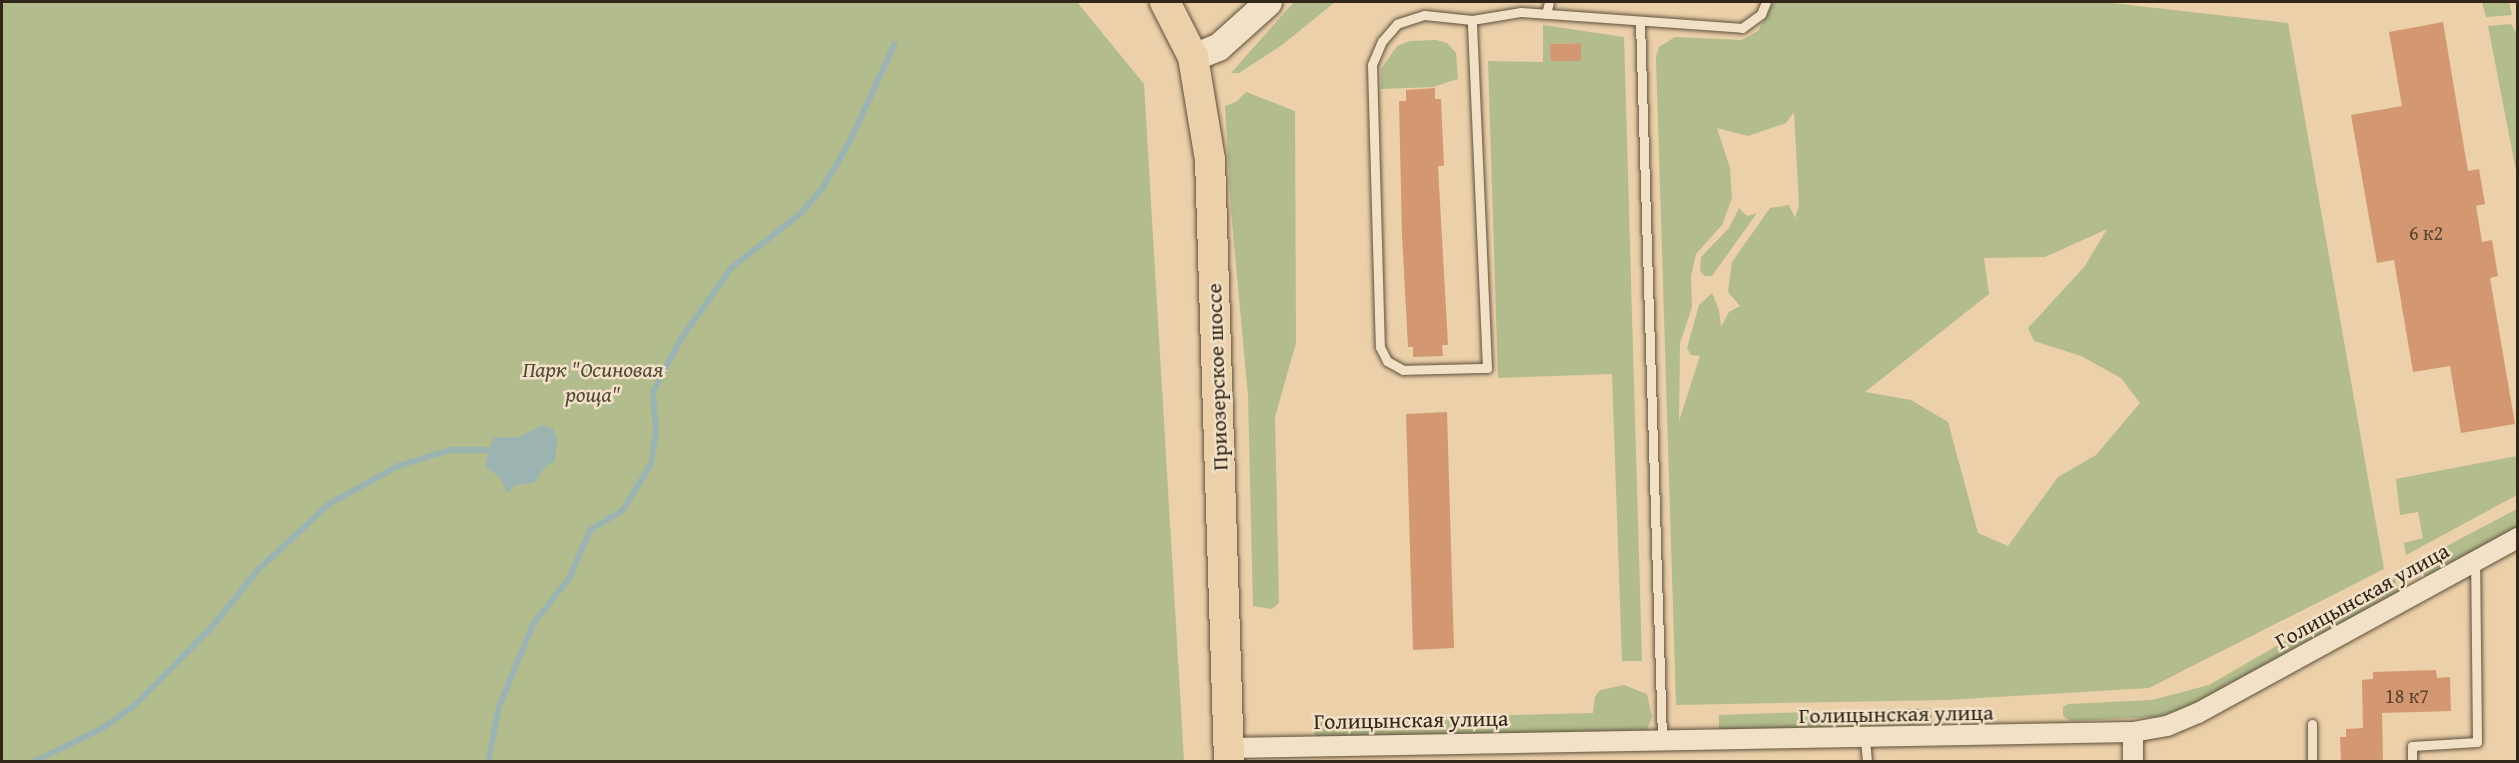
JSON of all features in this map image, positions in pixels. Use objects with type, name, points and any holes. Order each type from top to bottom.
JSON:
[{"type":"main road","name":"Приозерское шоссе","points":[[1165,2],[1193,57],[1210,160],[1229,755]]},
{"type":"main road","points":[[1193,57],[1218,47],[1268,2]]},
{"type":"street","name":"Голицынская улица","points":[[1229,755],[1662,739],[1865,739],[2133,732],[2167,726],[2198,713],[2517,538]]},
{"type":"street","points":[[2133,732],[2133,762]]},
{"type":"lane","points":[[1546,14],[1549,2]]},
{"type":"lane","points":[[1472,20],[1487,368],[1403,369],[1387,361],[1380,347],[1372,65],[1382,41],[1397,24],[1424,15],[1472,20],[1504,12],[1742,28],[1761,14],[1766,2]]},
{"type":"lane","points":[[1640,22],[1662,739]]},
{"type":"lane","points":[[2412,762],[2412,746],[2477,742],[2475,560]]},
{"type":"lane","points":[[2312,724],[2312,762]]},
{"type":"lane","points":[[1865,739],[1867,762]]},
{"type":"green space","name":"Парк \"Осиновая роща\"","points":[[2,2],[1077,2],[1144,84],[1184,761],[2,761]]},
{"type":"green space","points":[[1294,2],[1335,2],[1282,45],[1239,73],[1231,73]]},
{"type":"green space","points":[[1774,2],[2103,2],[2288,23],[2384,569],[2149,688],[1947,700],[1676,705],[1656,57],[1659,47],[1675,37],[1742,40],[1758,31]],"holes":[[[1794,112],[1799,205],[1795,218],[1789,205],[1770,208],[1732,262],[1728,292],[1740,306],[1729,312],[1721,327],[1719,310],[1712,293],[1699,305],[1687,348],[1691,355],[1700,356],[1679,421],[1680,343],[1692,307],[1691,276],[1696,254],[1722,225],[1732,198],[1730,168],[1717,128],[1748,136],[1786,123]],[[2107,229],[2085,266],[2028,328],[2034,341],[2081,356],[2121,378],[2140,403],[2096,455],[2058,477],[2008,546],[1978,533],[1948,422],[1911,400],[1865,392],[1989,294],[1984,258],[2045,257]]]},
{"type":"green space","points":[[2482,2],[2509,2],[2512,15],[2486,17]]},
{"type":"green space","points":[[2511,24],[2518,36],[2517,176],[2488,26]]},
{"type":"green space","points":[[1543,25],[1624,37],[1642,661],[1622,661],[1612,374],[1498,378],[1488,61],[1543,62]],"holes":[[[1581,43],[1581,61],[1551,61],[1551,44]]]},
{"type":"green space","points":[[1436,40],[1447,43],[1456,53],[1458,79],[1433,87],[1381,89],[1381,69],[1397,46],[1410,41]]},
{"type":"green space","points":[[1246,92],[1295,111],[1296,343],[1275,417],[1279,603],[1272,609],[1253,606],[1248,396],[1231,210],[1225,106],[1236,102]]},
{"type":"green space","points":[[1739,208],[1747,216],[1757,213],[1712,276],[1705,276],[1700,271],[1701,257],[1729,228]]},
{"type":"green space","points":[[2517,456],[2517,495],[2406,555],[2404,543],[2423,538],[2418,512],[2400,515],[2396,479]]},
{"type":"green space","points":[[2517,509],[2517,528],[2427,577],[2409,566]]},
{"type":"green space","points":[[2395,577],[2399,595],[2181,711],[2155,717],[2071,721],[2063,716],[2063,707],[2068,704],[2152,700],[2209,685]]},
{"type":"green space","points":[[1624,685],[1647,694],[1652,717],[1647,730],[1315,739],[1313,720],[1593,713],[1595,697],[1600,690]]},
{"type":"green space","points":[[1932,708],[1932,724],[1719,731],[1719,715]]},
{"type":"water","points":[[542,425],[553,429],[557,439],[555,461],[544,468],[534,483],[516,485],[507,493],[500,477],[485,467],[493,438],[519,437]]},
{"type":"building","points":[[2443,22],[2468,171],[2479,169],[2485,204],[2476,206],[2482,242],[2492,240],[2498,276],[2490,278],[2515,424],[2461,433],[2450,366],[2413,372],[2394,260],[2377,263],[2351,115],[2402,106],[2389,32]]},
{"type":"building","points":[[1581,43],[1581,61],[1551,61],[1550,44]]},
{"type":"building","points":[[1435,88],[1435,99],[1441,99],[1444,166],[1438,166],[1448,345],[1442,345],[1443,356],[1413,357],[1413,347],[1408,347],[1402,235],[1399,101],[1406,101],[1406,90]]},
{"type":"building","points":[[1447,412],[1454,648],[1413,650],[1406,414]]},
{"type":"building","points":[[2436,670],[2437,678],[2450,677],[2451,711],[2382,713],[2383,762],[2341,762],[2340,737],[2346,737],[2346,729],[2363,728],[2362,680],[2373,679],[2373,672]]},
{"type":"waterway","points":[[488,762],[499,707],[533,624],[570,577],[590,530],[622,511],[651,464],[656,433],[653,392],[681,339],[731,268],[800,214],[822,189],[849,143],[894,45]]},
{"type":"waterway","points":[[33,762],[101,729],[133,707],[211,628],[258,570],[329,504],[398,466],[450,450],[488,450]]}]
